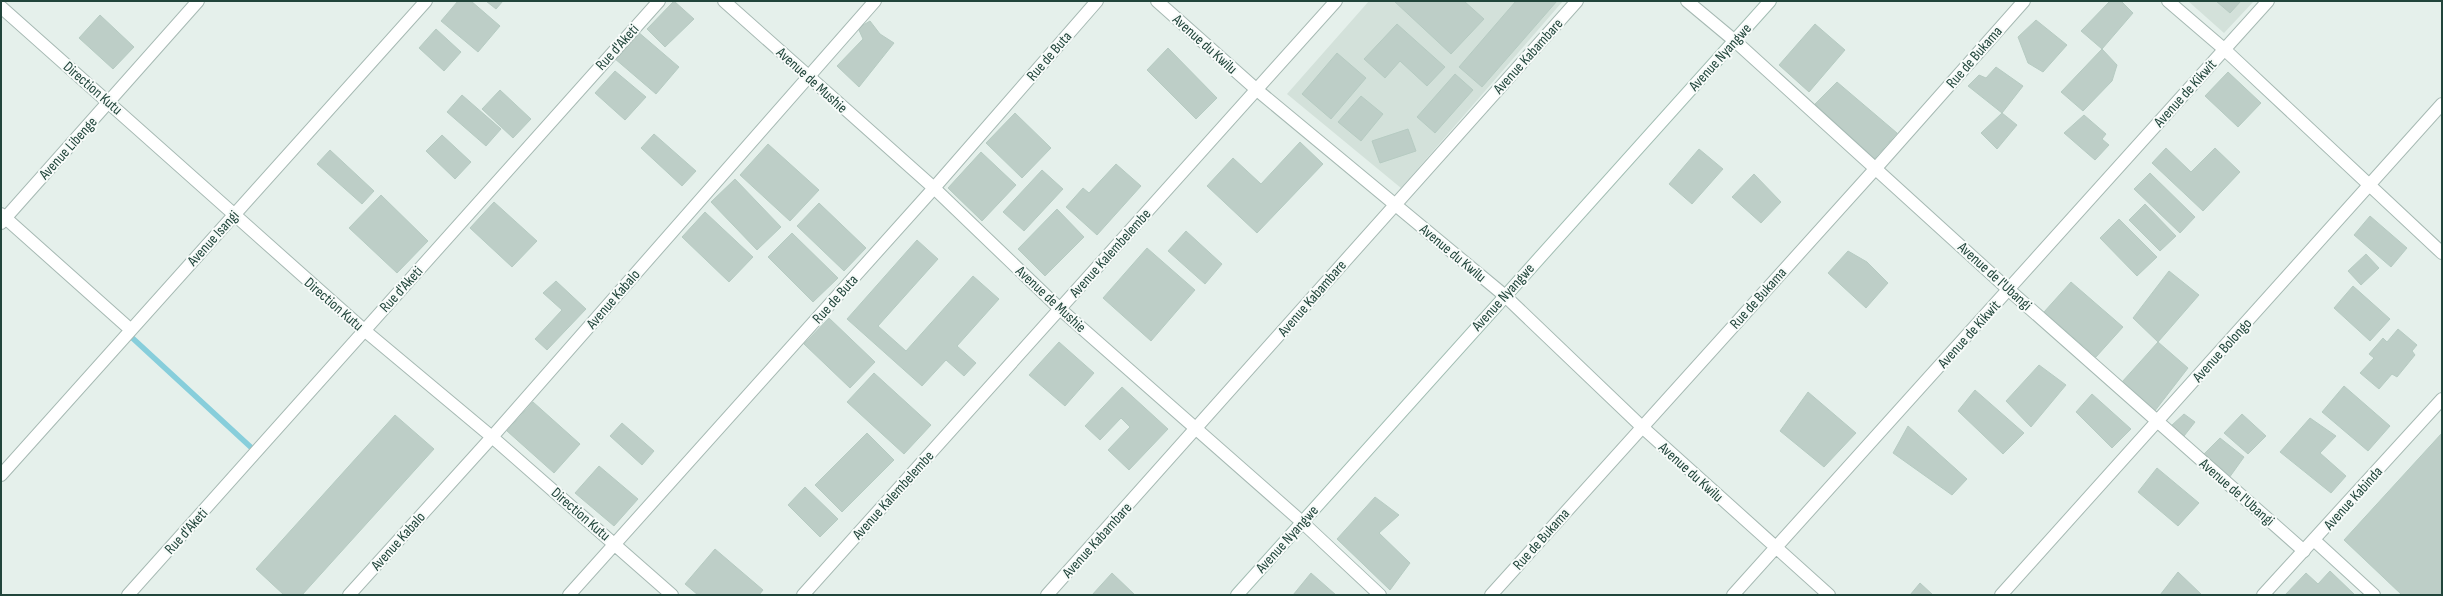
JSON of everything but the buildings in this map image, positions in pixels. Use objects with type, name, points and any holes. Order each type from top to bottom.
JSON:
[{"type":"street","name":"Avenue Libenge","points":[[2,218],[109,102],[198,1]]},
{"type":"street","name":"Avenue Isangi","points":[[1,475],[426,1]]},
{"type":"street","name":"Rue d'Aketi","points":[[128,595],[659,1]]},
{"type":"street","name":"Avenue de Mushie","points":[[724,1],[934,188],[1060,309],[1302,522],[1380,595]]},
{"type":"street","name":"Avenue Kabalo","points":[[349,595],[492,437],[875,1]]},
{"type":"street","name":"Rue de Buta","points":[[570,595],[934,188],[1097,1]]},
{"type":"street","name":"Avenue du Kwilu","points":[[1157,1],[1257,90],[1504,296],[1641,426],[1829,595]]},
{"type":"street","name":"Avenue Kalembelembe","points":[[803,595],[1336,1]]},
{"type":"street","name":"Avenue Kabambare","points":[[1047,595],[1197,429],[1395,204],[1577,1]]},
{"type":"street","name":"Avenue de l'Ubangi","points":[[1687,1],[1735,41],[2157,422],[2304,551]]},
{"type":"street","name":"Avenue Nyangwe","points":[[1236,595],[1770,1]]},
{"type":"street","name":"Rue de Bukama","points":[[1491,595],[1641,426],[1876,168],[2024,1]]},
{"type":"street","points":[[2168,1],[2224,48],[2442,253]]},
{"type":"street","name":"Avenue de Kikwit","points":[[1733,595],[2010,290],[2224,48],[2268,1]]},
{"type":"street","name":"Direction Kutu","points":[[1,7],[364,330],[492,437],[672,595]]},
{"type":"street","name":"Avenue Bolongo","points":[[2002,595],[2442,104]]},
{"type":"street","points":[[2,218],[131,330]]},
{"type":"street","name":"Avenue Kabinda","points":[[2263,595],[2315,540],[2442,399]]},
{"type":"street","points":[[2315,540],[2374,595]]},
{"type":"shaded area","points":[[1369,1],[1563,1],[1401,188],[1287,94]]},
{"type":"shaded area","points":[[2188,1],[2254,1],[2224,33]]},
{"type":"waterway","points":[[127,333],[256,452]]}]
